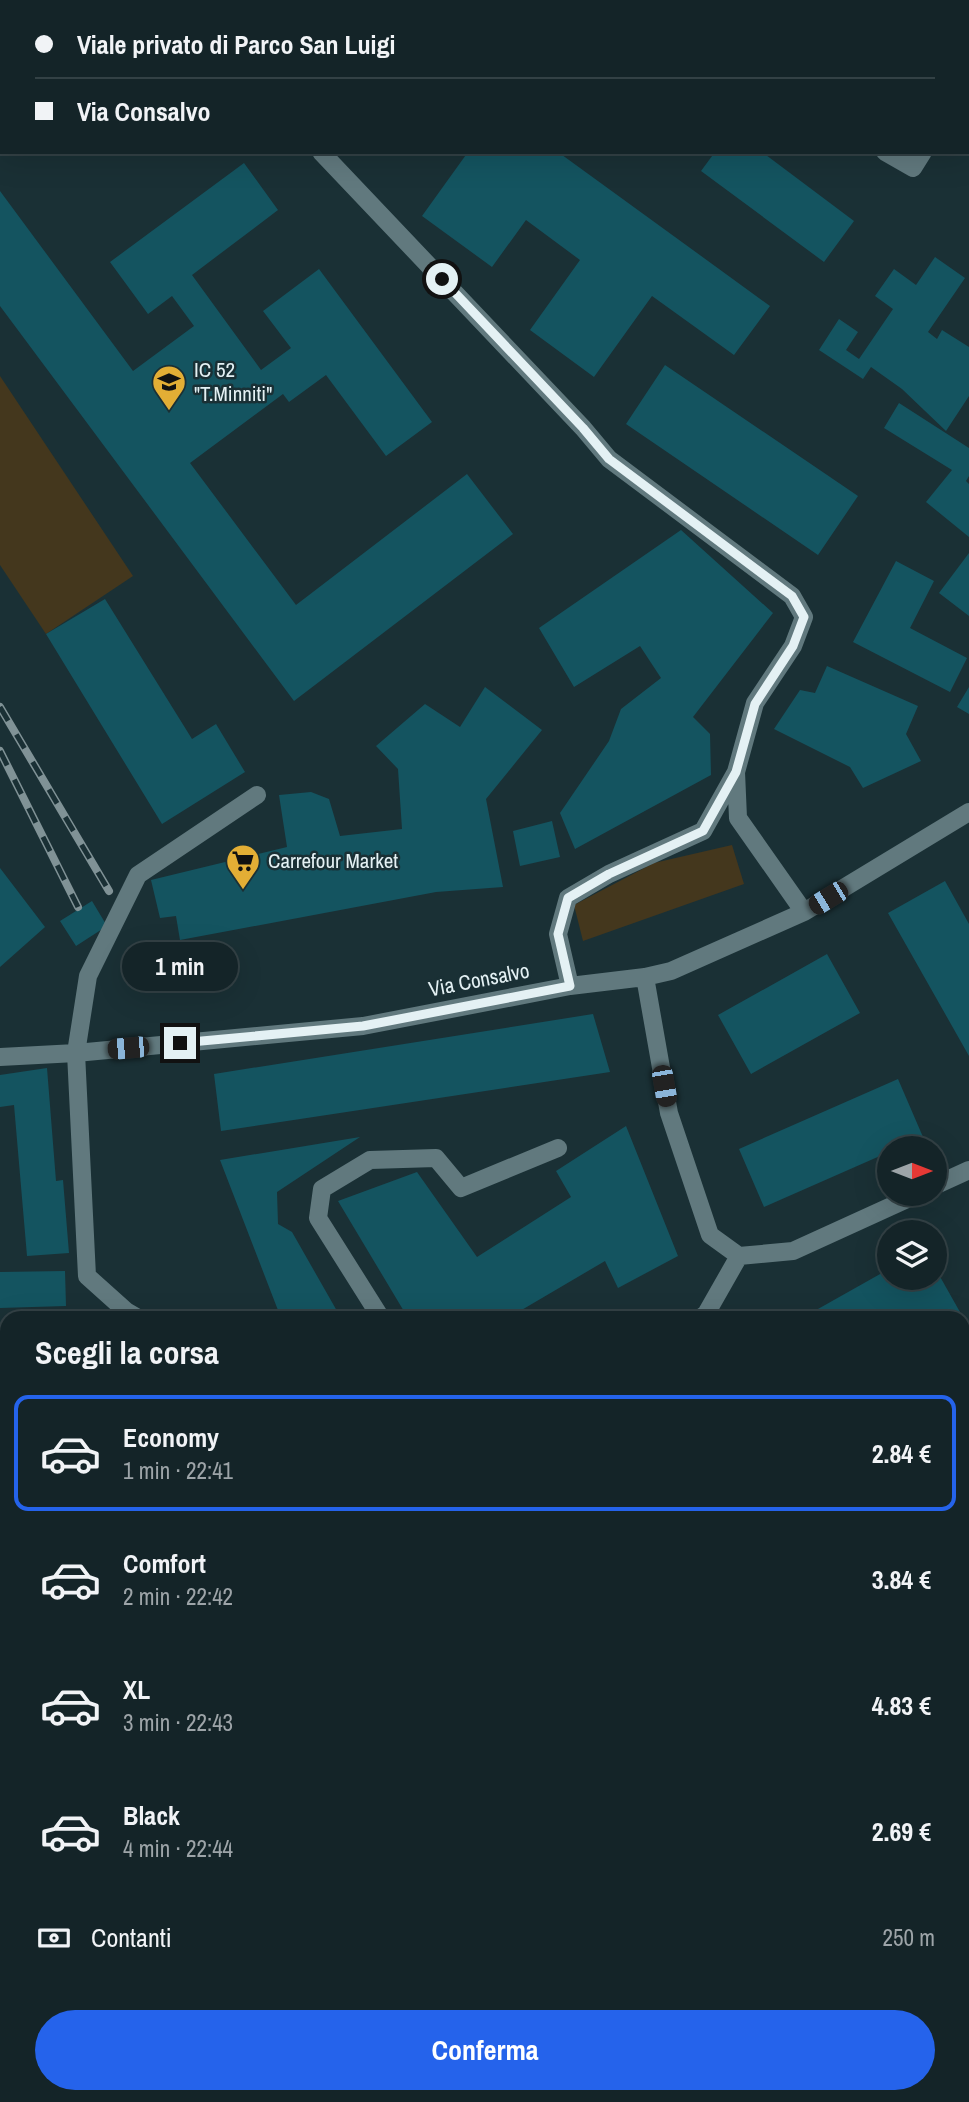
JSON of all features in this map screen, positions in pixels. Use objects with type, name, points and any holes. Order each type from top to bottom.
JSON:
[{"type":"street","points":[[323,154],[583,428],[609,459],[792,596],[804,617],[793,646],[755,704],[736,772],[703,831],[609,874],[568,898],[558,934],[570,986]]},
{"type":"street","points":[[888,154],[913,168],[922,154]]},
{"type":"street","points":[[736,772],[738,818],[804,912]]},
{"type":"street","points":[[126,1311],[87,1276],[76,1053],[88,976],[138,875],[257,795]]},
{"type":"street","name":"Via Consalvo","points":[[0,1057],[76,1053],[363,1026],[570,986],[645,977],[671,971],[804,912],[969,812]]},
{"type":"street","points":[[645,977],[669,1113],[710,1234],[739,1256],[793,1251],[892,1206]]},
{"type":"street","points":[[377,1311],[318,1218],[323,1189],[370,1160],[436,1158],[461,1188],[558,1148]]},
{"type":"street","points":[[947,1180],[969,1170]]},
{"type":"street","points":[[708,1311],[739,1256]]},
{"type":"shaded area","points":[[0,376],[133,576],[46,634],[0,565]]},
{"type":"shaded area","points":[[732,845],[744,884],[583,941],[574,905],[654,863]]},
{"type":"building","points":[[467,154],[561,154],[770,306],[734,355],[652,296],[594,377],[530,330],[580,260],[526,220],[492,267],[422,216]]},
{"type":"building","points":[[714,154],[765,154],[854,221],[824,262],[701,171]]},
{"type":"building","name":"IC 52 \"T.Minniti\"","points":[[244,163],[278,210],[192,275],[261,370],[291,348],[263,311],[319,269],[432,422],[386,456],[326,375],[289,402],[283,394],[190,463],[296,605],[467,474],[513,534],[294,701],[0,306],[0,191],[133,371],[194,326],[172,296],[148,314],[110,262]]},
{"type":"building","points":[[935,257],[965,278],[928,332],[937,339],[942,330],[969,347],[969,396],[946,431],[902,389],[871,367],[863,379],[819,350],[839,319],[858,332],[846,350],[859,359],[893,309],[875,296],[894,269],[916,285]]},
{"type":"building","points":[[665,365],[858,496],[818,555],[626,424]]},
{"type":"building","points":[[899,403],[969,448],[969,476],[966,481],[969,484],[969,537],[926,502],[952,470],[884,428]]},
{"type":"building","points":[[681,530],[773,613],[693,717],[710,734],[711,775],[575,849],[560,813],[609,741],[621,709],[661,678],[640,646],[574,687],[539,628]]},
{"type":"building","points":[[969,553],[969,616],[939,593]]},
{"type":"building","points":[[896,561],[934,581],[910,628],[967,658],[950,692],[853,642]]},
{"type":"building","points":[[105,599],[192,739],[216,724],[245,772],[162,824],[46,634]]},
{"type":"building","points":[[827,666],[918,706],[906,734],[921,761],[863,788],[850,767],[774,729],[800,690],[815,693]]},
{"type":"building","points":[[485,687],[542,730],[486,799],[503,887],[436,892],[180,940],[176,916],[160,918],[151,880],[287,847],[279,795],[311,792],[329,799],[340,836],[402,829],[398,769],[376,746],[425,704],[460,727]]},
{"type":"building","points":[[969,687],[969,714],[957,707]]},
{"type":"building","points":[[552,821],[560,857],[520,866],[513,831]]},
{"type":"building","points":[[0,868],[45,927],[0,967]]},
{"type":"building","points":[[945,881],[969,924],[969,1056],[888,913]]},
{"type":"building","points":[[92,901],[107,926],[76,946],[60,921]]},
{"type":"building","points":[[827,954],[860,1013],[751,1074],[718,1015]]},
{"type":"building","points":[[593,1014],[610,1072],[221,1131],[214,1074]]},
{"type":"building","points":[[47,1068],[56,1181],[63,1180],[69,1253],[27,1256],[14,1105],[0,1107],[0,1075]]},
{"type":"building","points":[[898,1079],[923,1136],[877,1136],[877,1157],[764,1207],[739,1149]]},
{"type":"building","points":[[626,1126],[678,1256],[618,1288],[605,1261],[520,1311],[404,1311],[338,1201],[417,1172],[477,1257],[571,1197],[556,1171]]},
{"type":"building","points":[[360,1137],[277,1192],[278,1224],[292,1232],[337,1311],[278,1311],[220,1160]]},
{"type":"building","points":[[65,1271],[66,1306],[0,1308],[0,1272]]},
{"type":"building","points":[[877,1276],[877,1290],[947,1289],[959,1311],[814,1311]]},
{"type":"railway","points":[[0,707],[109,891]]},
{"type":"railway","points":[[0,751],[78,907]]},
{"type":"place","name":"IC 52 \"T.Minniti\"","points":[[169,412]]},
{"type":"place","name":"Carrefour Market","points":[[243,891]]},
{"type":"route","points":[[180,1043],[363,1026],[570,986],[558,934],[568,898],[609,874],[703,831],[736,772],[755,704],[793,646],[804,617],[792,596],[609,459],[442,279]]}]
